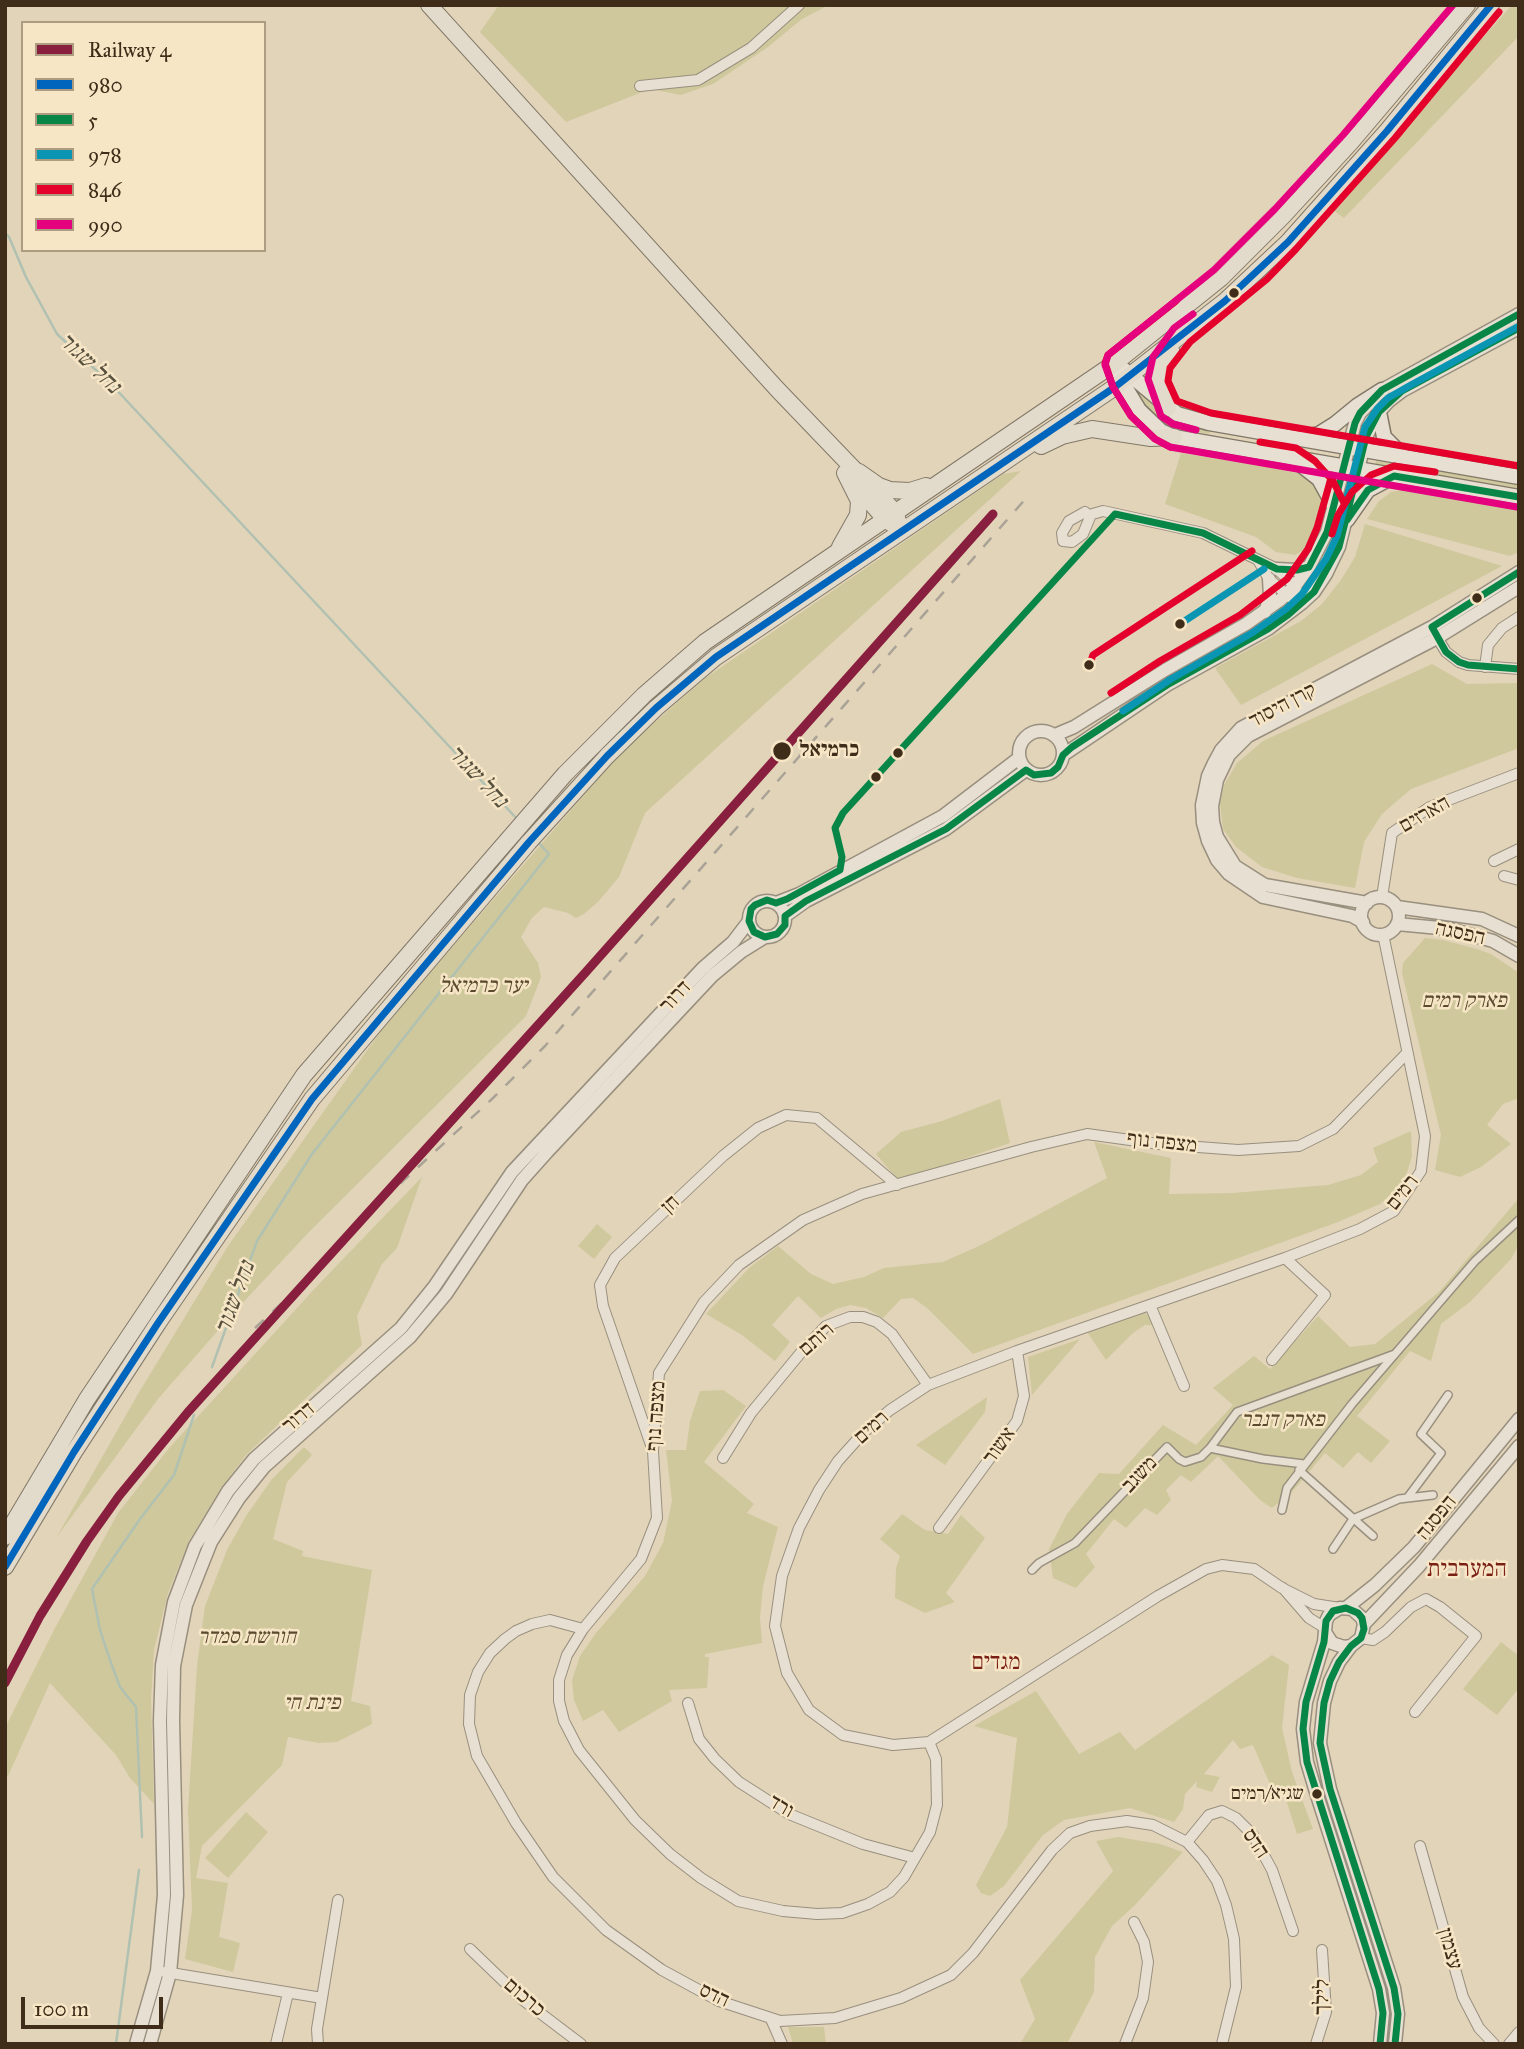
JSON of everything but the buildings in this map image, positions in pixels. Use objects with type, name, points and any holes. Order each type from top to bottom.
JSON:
[{"type":"main road","points":[[429,5],[901,530]]},
{"type":"main road","points":[[5,1538],[87,1399],[304,1075],[594,744],[705,642],[1115,363],[1221,278],[1351,142],[1467,5]]},
{"type":"main road","points":[[5,1567],[74,1452],[158,1323],[312,1099],[533,837],[630,733],[716,657],[1127,379],[1260,271],[1387,131],[1491,5]]},
{"type":"main road","points":[[1168,408],[1159,389],[1158,371],[1182,335]]},
{"type":"main road","points":[[1115,363],[1127,379],[1149,421],[1174,437]]},
{"type":"main road","points":[[1127,379],[1177,414],[1209,423],[1519,477]]},
{"type":"main road","points":[[1299,438],[1319,434],[1382,390]]},
{"type":"main road","points":[[1379,412],[1384,437],[1405,458]]},
{"type":"main road","points":[[997,466],[1078,431],[1092,429],[1151,438],[1174,437],[1519,497]]},
{"type":"main road","points":[[1292,458],[1319,479],[1335,508]]},
{"type":"main road","points":[[852,473],[879,486],[902,492],[948,478]]},
{"type":"main road","points":[[835,553],[858,515],[859,501],[852,473]]},
{"type":"main road","points":[[1347,520],[1368,490],[1394,476]]},
{"type":"street","points":[[640,86],[698,80],[751,48],[799,5]]},
{"type":"street","points":[[1063,755],[1060,742],[1055,735],[1047,731],[1030,733],[1019,747],[1019,758],[1026,770],[1034,775],[1051,773],[1058,767],[1063,755],[1165,670],[1265,612],[1291,590],[1309,567],[1327,532],[1351,468],[1360,413],[1382,390],[1519,314]]},
{"type":"street","points":[[1356,449],[1366,437],[1379,412],[1402,391],[1519,328]]},
{"type":"street","points":[[1055,735],[1167,685],[1268,629],[1302,603],[1314,592],[1326,574],[1339,547],[1347,520],[1351,468]]},
{"type":"street","points":[[1089,515],[1103,511],[1192,530],[1223,542],[1258,560],[1291,590],[1293,600],[1302,603]]},
{"type":"street","points":[[1273,574],[1309,567]]},
{"type":"street","name":"קרן היסוד","points":[[1363,922],[1352,916],[1263,897],[1229,874],[1217,860],[1203,823],[1202,805],[1208,776],[1221,750],[1241,728],[1435,633],[1519,572]]},
{"type":"street","points":[[1265,612],[1273,574]]},
{"type":"street","name":"קרן היסוד","points":[[1367,903],[1265,885],[1235,866],[1217,837],[1213,822],[1212,806],[1217,779],[1229,755],[1248,736],[1519,587]]},
{"type":"street","points":[[1485,667],[1488,645],[1502,628],[1519,617]]},
{"type":"street","points":[[1435,633],[1452,657],[1468,665],[1519,669]]},
{"type":"street","points":[[776,903],[799,894],[943,816],[1019,758]]},
{"type":"street","points":[[785,916],[806,901],[946,829],[1026,770]]},
{"type":"street","name":"הארזים","points":[[1381,897],[1392,833],[1430,807],[1519,773]]},
{"type":"street","points":[[1494,861],[1519,849]]},
{"type":"street","points":[[1504,876],[1519,880]]},
{"type":"street","points":[[1381,897],[1397,907],[1399,917],[1390,932],[1372,933],[1363,922],[1362,912],[1373,898],[1381,897]]},
{"type":"street","points":[[767,900],[782,908],[785,916],[781,930],[771,937],[754,932],[749,921],[751,909],[767,900]]},
{"type":"street","name":"הפסגה","points":[[1397,907],[1482,919],[1519,936]]},
{"type":"street","name":"דרור","points":[[136,2044],[163,1972],[160,1721],[162,1665],[174,1602],[195,1546],[228,1491],[254,1459],[401,1328],[434,1287],[512,1172],[703,968],[733,942],[749,921]]},
{"type":"street","name":"הפסגה","points":[[1397,924],[1450,929],[1493,940],[1517,951]]},
{"type":"street","name":"רמים","points":[[1343,1608],[1314,1604],[1282,1588],[1254,1569],[1222,1565],[1206,1569],[1158,1596],[929,1742],[893,1745],[843,1735],[809,1710],[787,1673],[775,1626],[783,1573],[799,1528],[819,1490],[838,1461],[864,1432],[890,1410],[928,1385],[1017,1351],[1285,1258],[1360,1229],[1394,1211],[1421,1171],[1425,1136],[1383,934]]},
{"type":"street","name":"דרור","points":[[150,2044],[177,1895],[174,1667],[186,1605],[211,1542],[239,1499],[272,1458],[410,1336],[446,1294],[522,1180],[547,1152],[712,976],[741,952],[765,937]]},
{"type":"street","name":"מצפה נוף","points":[[929,1742],[936,1759],[937,1805],[930,1832],[904,1877],[890,1892],[868,1904],[842,1913],[783,1911],[738,1900],[701,1878],[670,1854],[635,1820],[579,1750],[564,1721],[559,1701],[559,1680],[567,1655],[583,1629],[641,1559],[657,1518],[653,1451],[659,1373],[704,1302],[739,1265],[803,1220],[862,1194],[1031,1147],[1087,1134],[1159,1144],[1238,1150],[1299,1146],[1333,1129],[1407,1053]]},
{"type":"street","name":"חן","points":[[653,1451],[603,1306],[600,1285],[615,1258],[723,1156],[758,1128],[786,1115],[817,1118],[897,1185]]},
{"type":"street","points":[[1282,1510],[1287,1488],[1301,1467],[1475,1261],[1519,1220]]},
{"type":"street","points":[[1272,1360],[1325,1295],[1285,1258]]},
{"type":"street","points":[[1150,1305],[1184,1386]]},
{"type":"street","name":"רותם","points":[[723,1458],[751,1413],[803,1350],[826,1326],[850,1317],[863,1317],[877,1322],[892,1334],[928,1385]]},
{"type":"street","name":"אשור","points":[[939,1528],[1017,1421],[1024,1396],[1017,1351]]},
{"type":"street","points":[[1373,1536],[1301,1467],[1210,1448],[1237,1412],[1396,1354]]},
{"type":"street","points":[[1408,1497],[1441,1453],[1421,1434],[1448,1395]]},
{"type":"street","name":"הפסגה","points":[[1343,1608],[1375,1585],[1414,1547],[1519,1419]]},
{"type":"street","name":"הפסגה","points":[[1364,1624],[1419,1566],[1519,1446]]},
{"type":"street","name":"משגב","points":[[1032,1570],[1039,1563],[1075,1543],[1167,1447],[1185,1462],[1201,1457],[1210,1448]]},
{"type":"street","points":[[1333,1549],[1353,1519],[1408,1497],[1433,1495]]},
{"type":"street","name":"רמים","points":[[1282,1588],[1309,1618],[1325,1630]]},
{"type":"street","points":[[1325,1630],[1332,1643],[1338,1646],[1373,1640],[1410,1607],[1426,1599],[1476,1636],[1415,1713]]},
{"type":"street","points":[[1380,2044],[1383,2013],[1379,1989],[1307,1762],[1303,1729],[1306,1702],[1329,1615],[1343,1608],[1358,1613],[1364,1624],[1356,1642],[1339,1662],[1329,1681],[1321,1725],[1321,1752],[1330,1789],[1394,1988],[1398,2014],[1395,2044]]},
{"type":"street","name":"הדס","points":[[583,1629],[550,1620],[516,1631],[490,1653],[478,1672],[470,1695],[469,1724],[477,1756],[516,1823],[553,1877],[606,1930],[662,1970],[719,2001],[780,2021],[835,2018],[901,1998],[951,1975],[974,1953],[1052,1850],[1070,1833],[1090,1826],[1127,1821],[1153,1825],[1187,1842],[1217,1881],[1234,1939],[1236,1987],[1223,2044]]},
{"type":"street","name":"ורד","points":[[688,1703],[699,1739],[739,1782],[789,1814],[863,1844],[915,1858]]},
{"type":"street","name":"הדס","points":[[1187,1842],[1209,1815],[1222,1811],[1236,1818],[1253,1835],[1272,1870],[1293,1931]]},
{"type":"street","name":"עצמון","points":[[1420,1846],[1463,1997],[1479,2028],[1494,2044]]},
{"type":"street","points":[[318,2044],[317,2029],[338,1900]]},
{"type":"street","points":[[1125,2044],[1143,1998],[1148,1962],[1144,1942],[1134,1922]]},
{"type":"street","name":"כרכום","points":[[470,1949],[523,2000],[581,2044]]},
{"type":"street","name":"לילך","points":[[1317,2044],[1326,2012],[1322,1950]]},
{"type":"street","points":[[163,1972],[322,1998]]},
{"type":"street","points":[[276,2044],[288,1993]]},
{"type":"street","points":[[771,2019],[782,2044]]},
{"type":"street","points":[[1509,2044],[1519,2032]]},
{"type":"green space","points":[[499,5],[829,5],[802,19],[768,47],[713,84],[681,95],[650,89],[566,122],[480,32]]},
{"type":"green space","points":[[1512,5],[1519,5],[1519,36],[1344,218],[1330,208]]},
{"type":"green space","points":[[1139,386],[1160,410],[1171,418],[1212,431],[1208,434],[1168,426],[1141,404],[1132,391]]},
{"type":"green space","points":[[1181,453],[1297,473],[1315,485],[1323,498],[1318,525],[1309,547],[1295,555],[1276,552],[1256,537],[1165,504]]},
{"type":"green space","points":[[1376,461],[1519,482],[1519,493],[1375,466]]},
{"type":"green space","name":"יער כרמיאל","points":[[1021,471],[645,813],[619,877],[598,902],[576,918],[568,913],[544,907],[532,918],[521,937],[538,963],[541,977],[526,1016],[309,1232],[236,1310],[158,1399],[56,1538],[138,1394],[228,1246],[388,1021],[623,750],[704,679],[1003,474]]},
{"type":"green space","points":[[1416,487],[1519,505],[1519,552],[1510,556],[1367,519],[1379,501],[1391,492]]},
{"type":"green space","points":[[1365,524],[1502,566],[1241,705],[1215,668],[1301,621],[1322,604],[1355,557]]},
{"type":"green space","points":[[1432,664],[1467,684],[1519,683],[1519,748],[1411,789],[1382,814],[1364,842],[1355,888],[1297,878],[1262,867],[1236,847],[1223,829],[1220,803],[1224,785],[1237,763],[1263,741]]},
{"type":"green space","name":"פארק רמים","points":[[1425,938],[1443,940],[1491,954],[1519,973],[1519,1098],[1503,1104],[1487,1125],[1511,1144],[1481,1167],[1460,1177],[1435,1170],[1441,1135],[1402,973],[1403,963]]},
{"type":"green space","points":[[1000,1099],[1010,1143],[899,1181],[876,1154],[901,1132],[942,1121]]},
{"type":"green space","points":[[1411,1131],[1412,1156],[1404,1182],[1380,1204],[1338,1222],[973,1354],[927,1308],[913,1298],[901,1299],[883,1318],[866,1308],[850,1305],[821,1318],[798,1296],[772,1325],[790,1342],[775,1361],[742,1335],[706,1314],[749,1268],[778,1246],[811,1274],[833,1284],[864,1277],[884,1268],[943,1262],[981,1245],[1107,1178],[1094,1142],[1171,1158],[1169,1194],[1233,1193],[1328,1185],[1361,1175],[1378,1162],[1373,1148]]},
{"type":"green space","points":[[422,1177],[397,1248],[382,1264],[357,1316],[362,1345],[246,1455],[222,1487],[189,1541],[168,1593],[154,1650],[151,1700],[154,1804],[130,1778],[116,1755],[50,1683],[8,1776],[5,1774],[5,1728],[55,1628],[118,1513],[170,1447],[318,1285]]},
{"type":"green space","name":"פארק דנבר","points":[[1519,1198],[1519,1244],[1511,1259],[1470,1302],[1441,1324],[1431,1361],[1410,1351],[1357,1416],[1390,1441],[1371,1463],[1358,1452],[1343,1468],[1325,1453],[1292,1492],[1272,1508],[1260,1500],[1218,1456],[1191,1482],[1181,1475],[1166,1490],[1171,1500],[1157,1515],[1145,1508],[1126,1528],[1114,1519],[1086,1554],[1095,1567],[1076,1588],[1053,1578],[1049,1549],[1067,1514],[1099,1473],[1119,1474],[1163,1425],[1196,1445],[1233,1405],[1213,1388],[1254,1356],[1270,1369],[1318,1316],[1350,1347],[1375,1344],[1439,1292]]},
{"type":"green space","points":[[597,1224],[612,1237],[594,1259],[578,1246]]},
{"type":"green space","points":[[1145,1312],[1156,1325],[1145,1325],[1133,1333],[1106,1360],[1087,1332]]},
{"type":"green space","points":[[1080,1339],[1032,1395],[1028,1357]]},
{"type":"green space","points":[[723,1390],[746,1406],[704,1462],[754,1504],[747,1513],[778,1527],[763,1586],[760,1617],[762,1643],[705,1654],[705,1657],[709,1657],[707,1688],[669,1690],[672,1701],[619,1732],[603,1710],[583,1721],[574,1700],[572,1680],[580,1656],[645,1576],[663,1543],[672,1501],[666,1450],[686,1450],[690,1421],[700,1391]]},
{"type":"green space","points":[[987,1397],[985,1412],[945,1465],[916,1445]]},
{"type":"green space","name":"חורשת סמדר","points":[[304,1447],[312,1455],[287,1482],[273,1539],[303,1551],[302,1556],[372,1570],[351,1701],[370,1706],[372,1724],[337,1742],[318,1743],[288,1737],[282,1765],[202,1846],[196,1878],[228,1883],[219,1937],[240,1943],[233,1972],[185,1959],[192,1910],[188,1810],[197,1666],[205,1606],[227,1550],[246,1516],[272,1479]]},
{"type":"green space","points":[[902,1514],[925,1530],[948,1534],[961,1515],[985,1538],[946,1593],[955,1602],[925,1613],[895,1598],[896,1568],[900,1556],[880,1539]]},
{"type":"green space","points":[[1501,1642],[1519,1656],[1519,1688],[1497,1715],[1463,1689]]},
{"type":"green space","points":[[1272,1655],[1289,1665],[1282,1728],[1292,1772],[1313,1829],[1297,1834],[1283,1790],[1273,1791],[1253,1745],[1240,1749],[1233,1740],[1204,1774],[1220,1777],[1212,1792],[1196,1787],[1197,1781],[1185,1794],[1183,1809],[1174,1822],[1130,1808],[1064,1820],[1043,1835],[1004,1886],[990,1896],[981,1893],[976,1885],[1007,1827],[1017,1738],[974,1726],[1036,1691],[1079,1754],[1120,1732],[1135,1750]]},
{"type":"green space","points":[[246,1812],[268,1832],[228,1878],[205,1858]]},
{"type":"green space","points":[[1118,1837],[1160,1844],[1183,1852],[1112,1926],[1095,1957],[1094,1992],[1067,2044],[1020,2044],[1035,2019],[1020,1980],[1113,1871],[1096,1841]]},
{"type":"green space","points":[[788,2027],[824,2027],[826,2044],[793,2044]]},
{"type":"waterway","name":"נחל שגור","points":[[5,233],[57,334],[112,385],[518,820]]},
{"type":"waterway","name":"נחל שגור","points":[[212,1367],[257,1241],[312,1154],[549,854],[537,841]]},
{"type":"waterway","name":"נחל שגור","points":[[142,1837],[136,1707],[120,1687],[111,1663],[100,1630],[92,1589],[174,1475],[194,1415]]},
{"type":"waterway","name":"נחל שגור","points":[[116,2044],[139,1870]]},
{"type":"railway","points":[[365,1216],[492,1099],[545,1046],[1028,496]]},
{"type":"railway","points":[[255,1328],[313,1274]]},
{"type":"rail line","name":"4","points":[[5,1683],[40,1616],[87,1541],[119,1496],[188,1412],[585,973],[993,514]]},
{"type":"transit line","name":"990","points":[[1453,5],[1343,135],[1275,209],[1214,270],[1108,355],[1105,365],[1113,387],[1131,416],[1155,439],[1170,447],[1517,507]]},
{"type":"transit line","name":"980","points":[[5,1567],[74,1452],[158,1323],[312,1099],[529,842],[607,756],[656,708],[716,657],[1115,387],[1225,301],[1288,242],[1387,131],[1491,5]]},
{"type":"transit line","name":"846","points":[[1499,12],[1395,138],[1296,249],[1267,279],[1190,342],[1170,368],[1168,381],[1177,401],[1211,413],[1519,466]]},
{"type":"transit line","name":"846","points":[[1170,447],[1155,439],[1131,416],[1113,387],[1105,363],[1108,355],[1176,301]]},
{"type":"transit line","name":"990","points":[[1193,314],[1174,328],[1153,357],[1148,379],[1161,416],[1173,424],[1196,430]]},
{"type":"transit line","name":"5","points":[[1519,314],[1382,390],[1360,413],[1355,423],[1327,532],[1309,567],[1297,570],[1277,569],[1203,533],[1115,514],[843,813],[835,828],[842,857],[840,870],[787,899],[776,903],[767,900],[755,905],[751,909],[749,921],[754,932],[765,937],[777,934],[785,925],[785,916],[806,901],[946,829],[1026,770],[1034,775],[1051,773],[1072,747],[1167,685],[1268,629],[1288,615],[1314,592],[1339,547],[1366,437],[1379,412],[1402,391],[1519,328]]},
{"type":"transit line","name":"978","points":[[1123,711],[1171,679],[1252,633],[1302,594],[1326,559],[1337,536],[1365,427],[1377,409],[1388,398],[1519,326]]},
{"type":"transit line","name":"846","points":[[1260,442],[1296,448],[1315,461],[1333,481],[1344,503]]},
{"type":"transit line","name":"846","points":[[1332,534],[1338,515],[1352,492],[1371,475],[1394,466],[1435,472]]},
{"type":"transit line","name":"5","points":[[1347,520],[1368,490],[1394,476],[1519,497]]},
{"type":"transit line","name":"846","points":[[1111,693],[1240,615],[1287,579],[1308,549],[1331,478]]},
{"type":"transit line","name":"846","points":[[1088,668],[1093,655],[1252,551]]},
{"type":"transit line","name":"978","points":[[1180,624],[1264,569]]},
{"type":"transit line","name":"5","points":[[1519,572],[1432,627],[1446,652],[1459,662],[1519,669]]},
{"type":"transit line","name":"5","points":[[1380,2044],[1383,2013],[1379,1989],[1307,1762],[1303,1729],[1306,1702],[1324,1642],[1326,1621],[1333,1611],[1346,1608],[1358,1613],[1364,1629],[1361,1638],[1339,1662],[1330,1681],[1324,1703],[1320,1743],[1330,1789],[1394,1988],[1398,2014],[1395,2044]]},
{"type":"place","name":"כרמיאל","points":[[782,751]]},
{"type":"place","name":"שגיא/רמים","points":[[1317,1794]]},
{"type":"district","name":"המערבית","points":[[1467,1570]]},
{"type":"district","name":"מגדים","points":[[996,1663]]},
{"type":"park label","name":"פינת חי","points":[[312,1704]]}]
